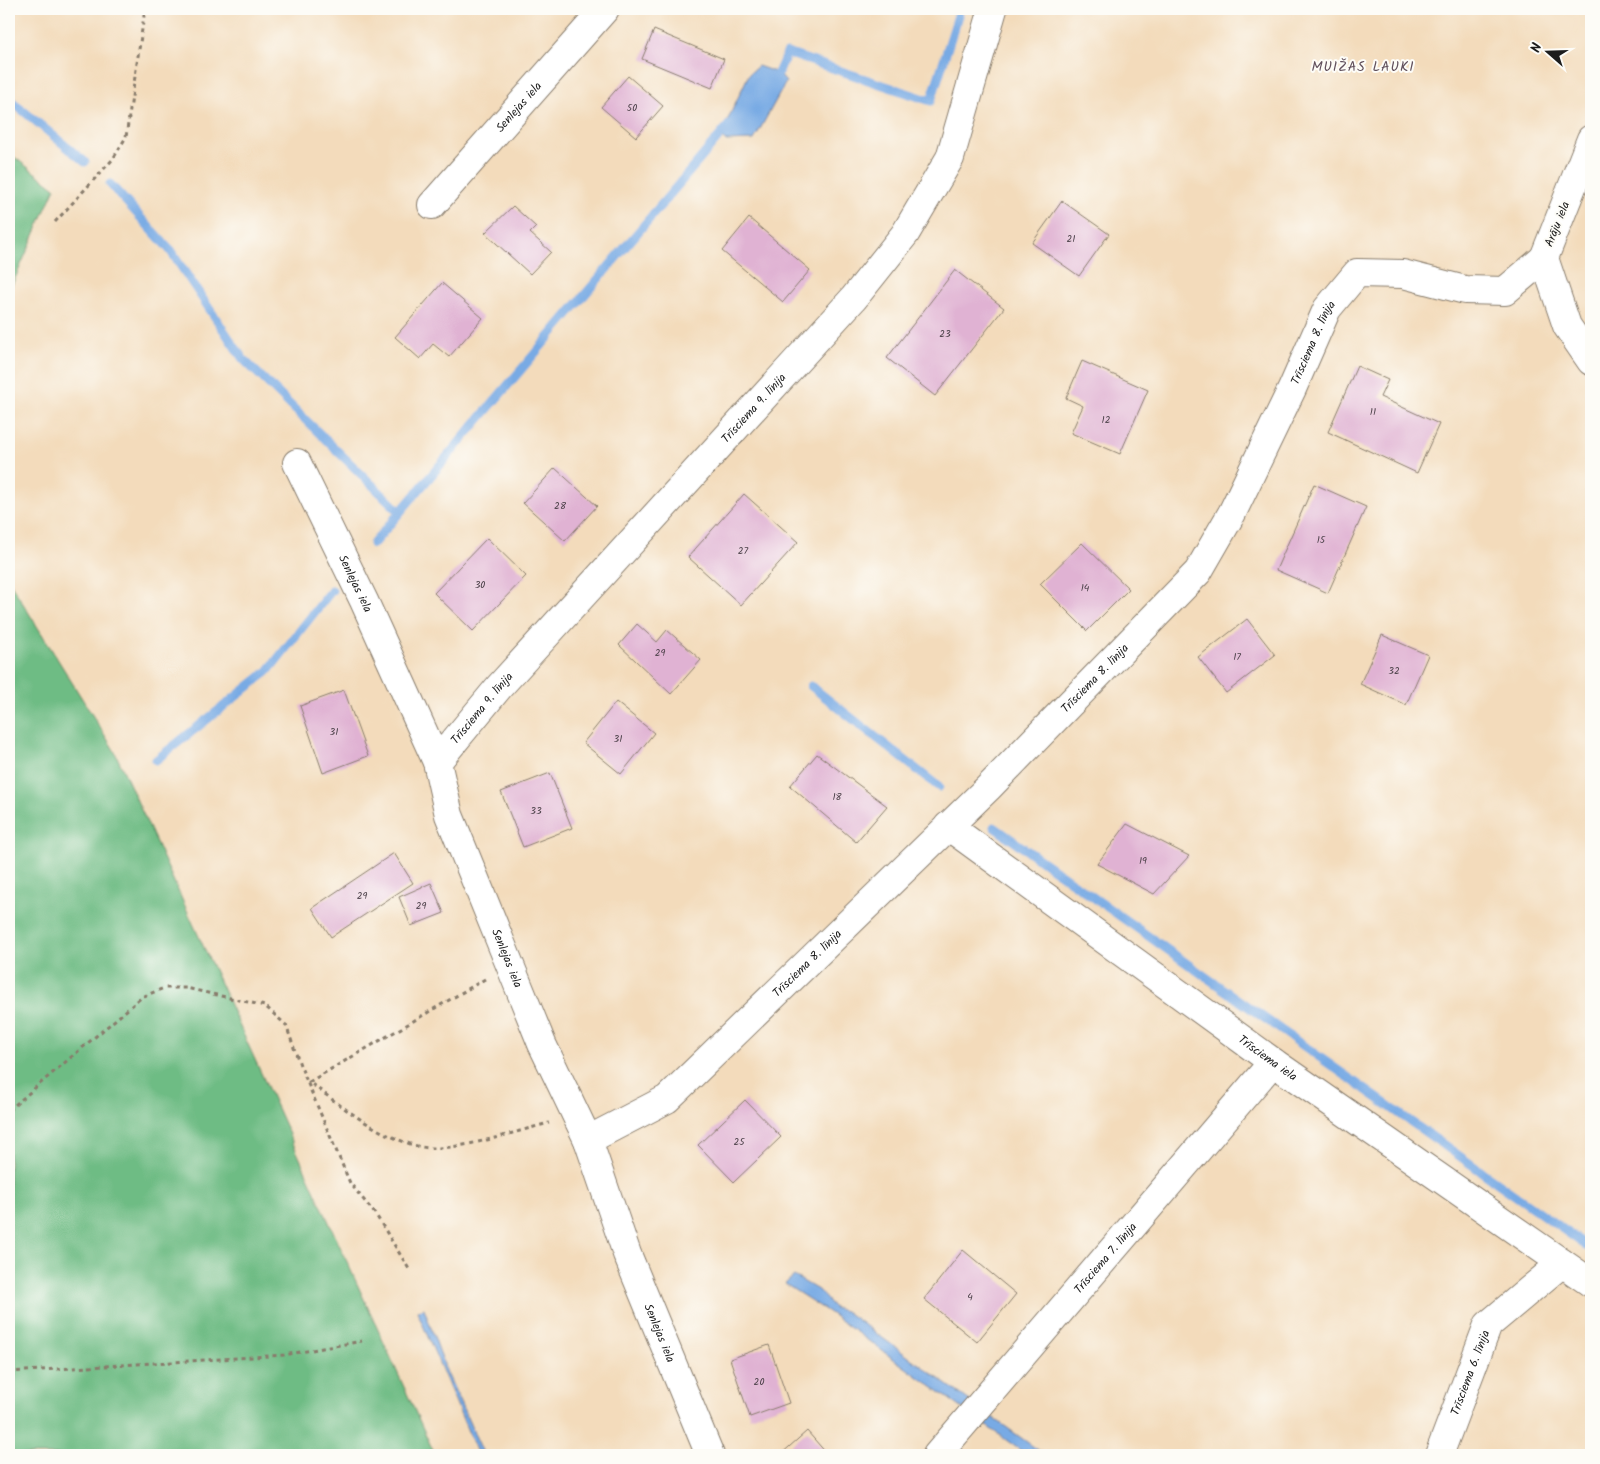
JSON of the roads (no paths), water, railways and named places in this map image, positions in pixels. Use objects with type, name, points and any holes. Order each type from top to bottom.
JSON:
[{"type":"street","name":"Senlejas iela","points":[[432,205],[605,9]]},
{"type":"street","name":"Trīsciema 9. līnija","points":[[437,762],[499,687],[854,298],[905,234],[950,158],[993,9]]},
{"type":"street","name":"Arāju iela","points":[[1591,139],[1544,258],[1567,326],[1591,361]]},
{"type":"street","name":"Trīsciema 8. līnija","points":[[582,1128],[666,1099],[988,788],[1198,572],[1232,513],[1292,389],[1327,309],[1357,274],[1404,274],[1465,290],[1505,291],[1544,258]]},
{"type":"street","name":"Senlejas iela","points":[[297,463],[364,600],[437,762],[449,815],[542,1044],[582,1128],[627,1254],[710,1455]]},
{"type":"street","name":"Trīsciema iela","points":[[948,826],[1273,1062],[1591,1283]]},
{"type":"street","name":"Trīsciema 7. līnija","points":[[938,1455],[1273,1062]]},
{"type":"street","name":"Trīsciema 6. līnija","points":[[1439,1455],[1488,1325],[1562,1263]]},
{"type":"water","points":[[758,66],[778,73],[786,82],[754,140],[725,141],[721,134],[749,74]]},
{"type":"water","points":[[794,1276],[818,1290],[834,1308],[845,1311],[1045,1455],[1027,1455],[827,1311],[785,1284]]},
{"type":"water","points":[[424,1308],[447,1373],[484,1455],[478,1455],[417,1311]]},
{"type":"waterway","points":[[771,81],[778,73],[787,53],[931,101],[960,9]]},
{"type":"waterway","points":[[9,99],[85,162]]},
{"type":"waterway","points":[[373,544],[729,125]]},
{"type":"waterway","points":[[110,184],[170,250],[243,359],[400,512]]},
{"type":"waterway","points":[[156,760],[268,671],[332,590]]},
{"type":"waterway","points":[[811,686],[939,787]]},
{"type":"waterway","points":[[994,827],[1591,1249]]},
{"type":"district","name":"MUIŽAS LAUKI","points":[[1363,66]]}]
